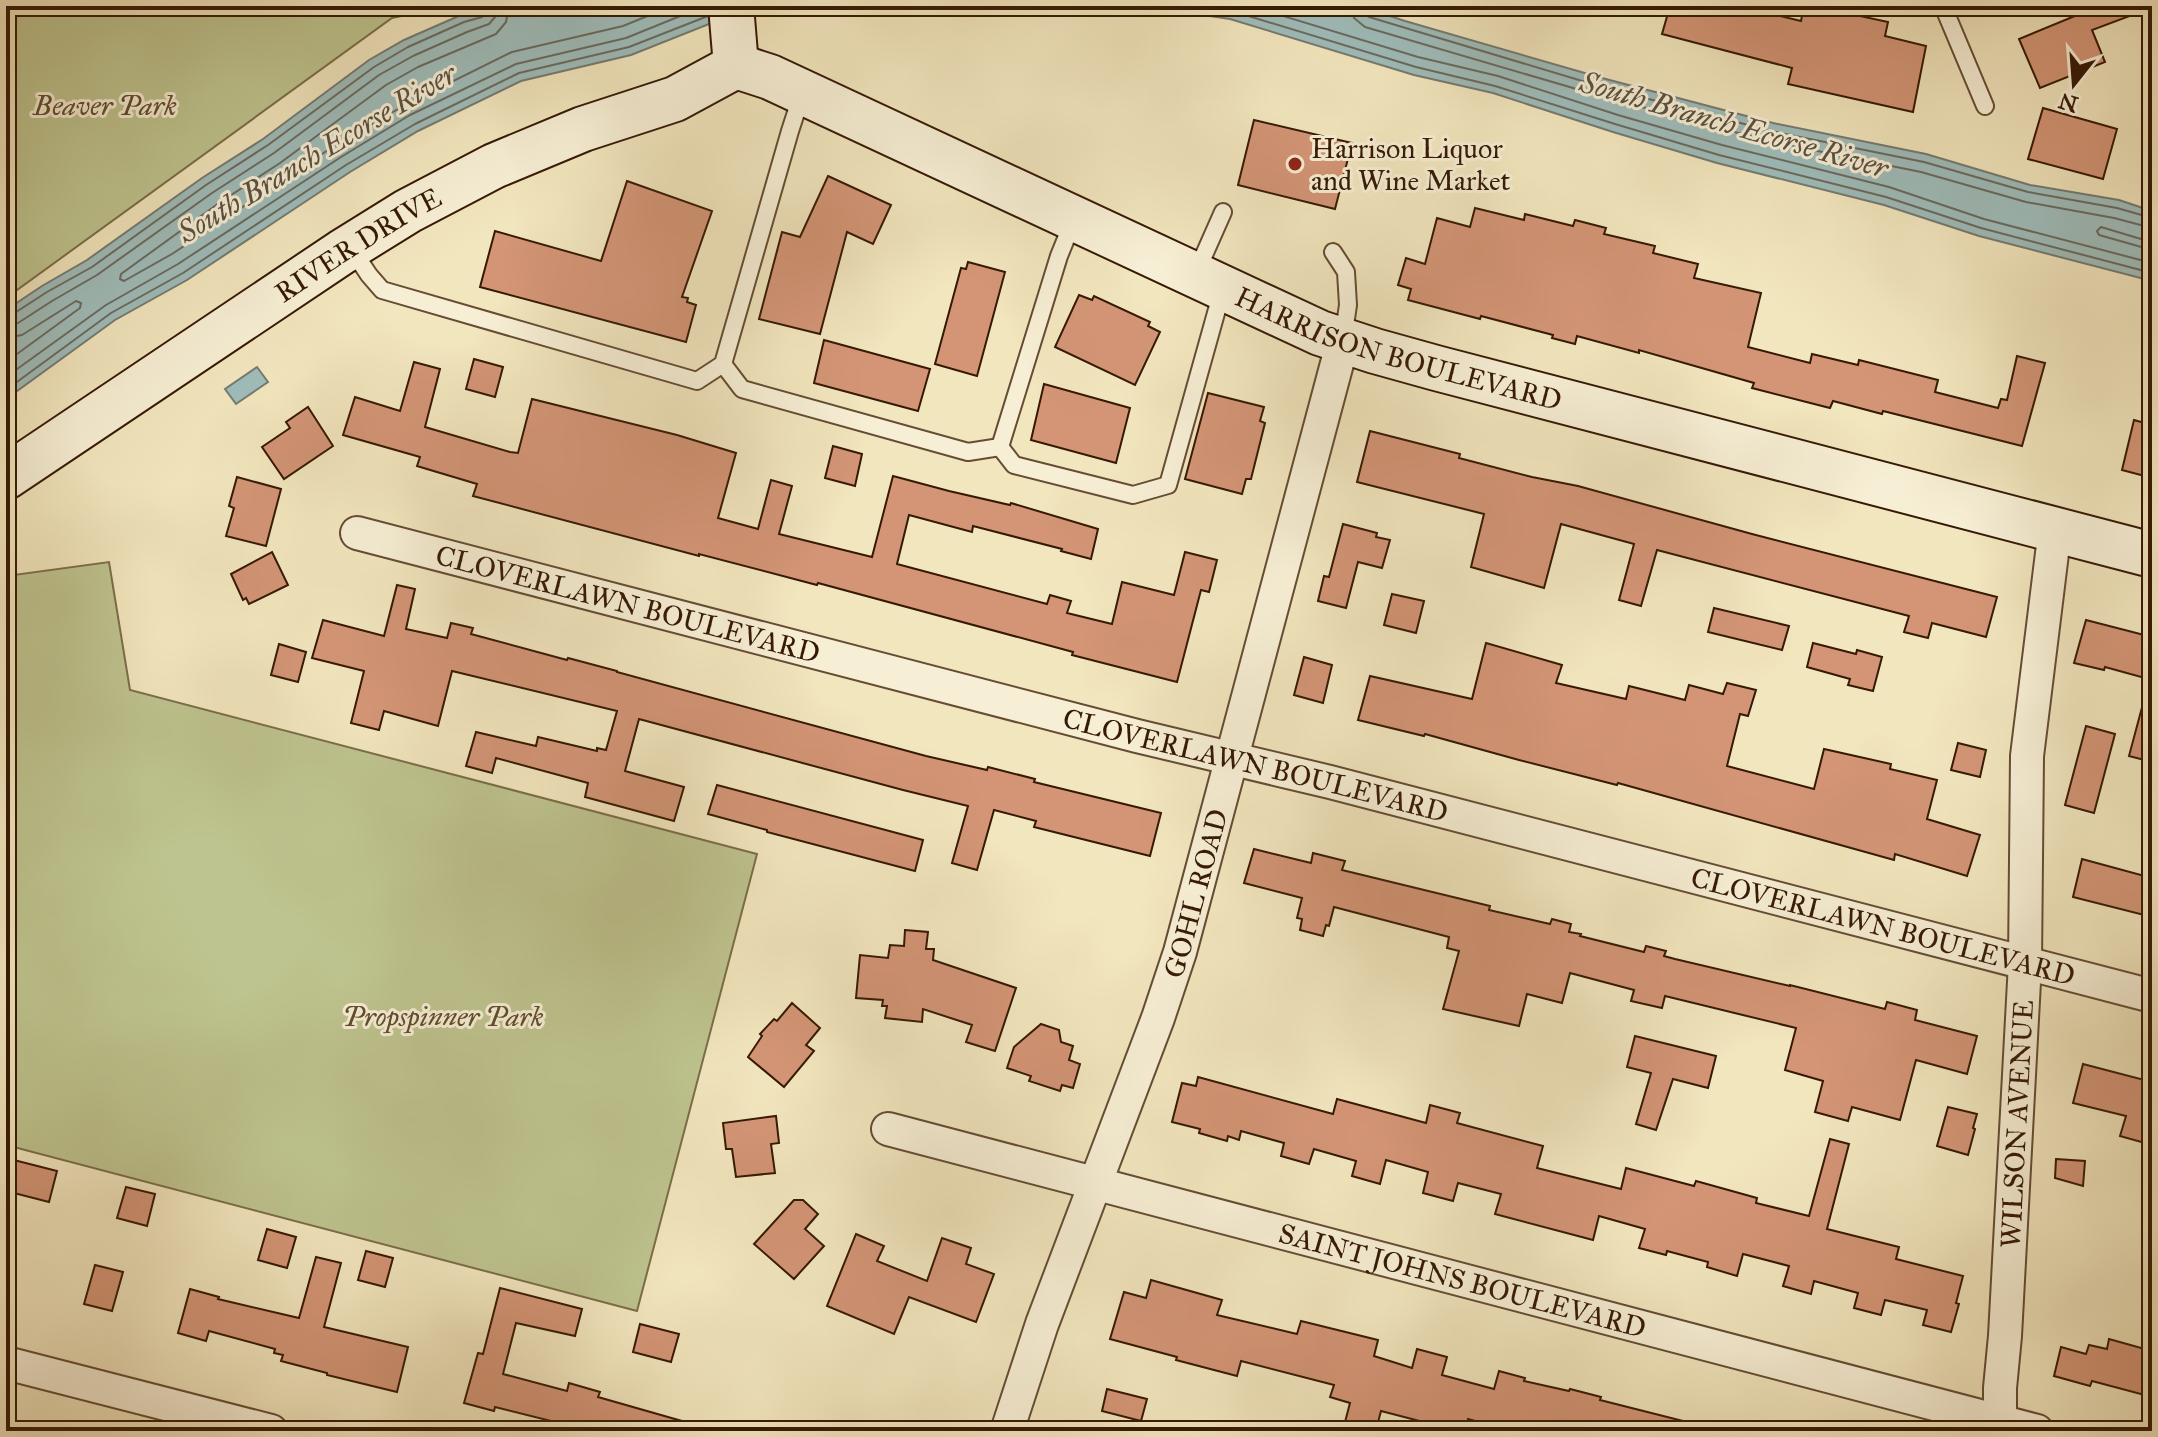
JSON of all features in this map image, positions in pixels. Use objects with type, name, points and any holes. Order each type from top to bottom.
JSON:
[{"type":"street","points":[[732,14],[736,66]]},
{"type":"street","name":"HARRISON BOULEVARD","points":[[736,66],[770,77],[1209,282],[1343,341],[2152,555]]},
{"type":"street","name":"RIVER DRIVE","points":[[6,477],[408,211],[494,166],[583,129],[675,99],[736,66]]},
{"type":"street","name":"GOHL ROAD","points":[[1007,1431],[1042,1324],[1180,952],[1343,341]]},
{"type":"street","name":"WILSON AVENUE","points":[[1998,1426],[2025,963],[2027,756],[2055,529]]},
{"type":"street","name":"CLOVERLAWN BOULEVARD","points":[[357,533],[1137,736],[1360,789],[2152,996]]},
{"type":"street","name":"SAINT JOHNS BOULEVARD","points":[[888,1129],[1998,1426],[2037,1431]]},
{"type":"street","points":[[6,1363],[271,1431]]},
{"type":"lane","points":[[1943,6],[1985,106]]},
{"type":"lane","points":[[351,247],[382,290],[697,381],[723,364],[803,92]]},
{"type":"lane","points":[[1000,447],[1014,465],[1133,495],[1168,485],[1223,212]]},
{"type":"lane","points":[[1000,447],[1059,256],[1074,218]]},
{"type":"lane","points":[[1333,252],[1346,272],[1348,305],[1343,341]]},
{"type":"lane","points":[[723,364],[742,389],[968,452],[1000,447]]},
{"type":"green space","name":"Beaver Park","points":[[6,6],[449,6],[392,18],[6,298]]},
{"type":"green space","name":"Propspinner Park","points":[[109,562],[130,690],[757,854],[637,1311],[6,1145],[6,576]]},
{"type":"water","name":"South Branch Ecorse River","points":[[492,6],[807,6],[769,15],[724,18],[631,55],[521,81],[418,131],[350,172],[187,280],[115,320],[6,399],[6,310],[87,260],[202,178],[263,139],[369,60],[404,40],[461,15]]},
{"type":"water","name":"South Branch Ecorse River","points":[[1143,6],[1360,6],[1602,78],[1773,123],[1926,154],[2030,185],[2119,200],[2152,211],[2152,281],[1979,236],[1884,205],[1717,163],[1493,93],[1414,75],[1230,19]]},
{"type":"water","points":[[257,367],[268,382],[236,404],[225,389]]},
{"type":"building","points":[[1670,6],[1739,6],[1801,21],[1804,6],[1814,6],[1888,22],[1885,36],[1926,46],[1913,112],[1788,84],[1792,68],[1662,34]]},
{"type":"building","points":[[2099,6],[2151,8],[2092,30],[2105,62],[2040,88],[2019,39]]},
{"type":"building","points":[[2043,108],[2117,129],[2103,179],[2028,159]]},
{"type":"building","name":"Harrison Liquor and Wine Market","points":[[1254,120],[1352,143],[1335,209],[1238,185]]},
{"type":"building","points":[[828,176],[891,205],[873,244],[847,232],[820,334],[759,319],[782,232],[800,237]]},
{"type":"building","points":[[627,181],[712,211],[682,297],[696,305],[686,342],[480,287],[495,231],[601,261]]},
{"type":"building","points":[[1475,208],[1524,220],[1525,214],[1573,226],[1575,220],[1606,228],[1604,234],[1655,246],[1653,253],[1698,264],[1694,278],[1761,293],[1748,347],[1810,363],[1812,354],[1858,365],[1859,360],[1938,380],[1935,392],[1998,408],[2001,399],[2007,400],[2017,356],[2045,363],[2022,446],[1833,401],[1830,408],[1752,388],[1754,383],[1639,350],[1639,353],[1577,336],[1575,344],[1481,316],[1480,319],[1408,300],[1411,289],[1398,285],[1406,258],[1425,264],[1437,218],[1470,227]]},
{"type":"building","points":[[968,262],[1005,272],[977,376],[935,364],[961,268],[966,269]]},
{"type":"building","points":[[1079,295],[1092,300],[1094,296],[1150,322],[1148,326],[1160,332],[1135,385],[1055,347]]},
{"type":"building","points":[[824,340],[930,369],[918,411],[814,383]]},
{"type":"building","points":[[474,359],[503,367],[495,397],[466,389]]},
{"type":"building","points":[[414,362],[440,369],[425,427],[510,452],[518,453],[532,399],[736,453],[718,518],[758,529],[771,480],[792,486],[779,534],[872,557],[893,476],[1011,503],[1098,529],[1091,559],[973,526],[972,532],[909,515],[897,564],[1047,604],[1050,595],[1071,601],[1067,613],[1112,624],[1122,582],[1174,595],[1185,552],[1217,560],[1209,592],[1201,590],[1177,682],[818,583],[699,556],[473,496],[477,484],[417,466],[420,457],[343,435],[355,397],[400,411]]},
{"type":"building","points":[[1044,384],[1130,408],[1116,463],[1031,440]]},
{"type":"building","points":[[1208,393],[1264,407],[1260,421],[1265,423],[1251,479],[1246,479],[1242,494],[1185,479]]},
{"type":"building","points":[[308,407],[333,446],[284,479],[262,447],[290,428],[286,422]]},
{"type":"building","points":[[2134,420],[2152,425],[2152,478],[2122,470]]},
{"type":"building","points":[[1370,431],[1460,454],[1459,458],[1578,486],[1997,597],[1986,637],[1932,623],[1928,638],[1904,632],[1909,616],[1657,550],[1641,606],[1619,600],[1634,544],[1561,524],[1544,588],[1471,567],[1484,514],[1357,482]]},
{"type":"building","points":[[833,446],[862,454],[855,486],[825,478]]},
{"type":"building","points":[[237,477],[281,489],[266,546],[226,536],[234,508],[229,506]]},
{"type":"building","points":[[1343,524],[1377,533],[1376,537],[1390,540],[1382,568],[1358,562],[1346,608],[1318,601],[1324,576],[1329,577]]},
{"type":"building","points":[[272,552],[288,585],[249,604],[246,598],[243,600],[231,574]]},
{"type":"building","points":[[397,585],[415,589],[406,629],[447,638],[451,623],[473,628],[471,634],[567,660],[926,756],[987,770],[988,767],[1035,779],[1034,782],[1161,813],[1150,856],[1034,827],[1036,821],[994,810],[977,870],[952,863],[968,806],[639,719],[625,771],[684,787],[674,821],[585,797],[588,783],[496,758],[492,773],[466,766],[476,732],[536,746],[538,737],[597,751],[597,748],[606,750],[617,711],[452,671],[438,726],[384,711],[379,730],[351,723],[364,671],[312,658],[323,620],[384,636]]},
{"type":"building","points":[[1392,594],[1424,601],[1416,633],[1384,625]]},
{"type":"building","points":[[1714,608],[1789,626],[1782,650],[1708,632]]},
{"type":"building","points":[[2086,620],[2152,637],[2152,680],[2105,667],[2104,670],[2074,663]]},
{"type":"building","points":[[1486,643],[1562,665],[1556,683],[1626,699],[1629,686],[1685,700],[1689,685],[1723,694],[1727,683],[1756,690],[1748,716],[1740,714],[1727,766],[1814,789],[1824,749],[1891,764],[1890,769],[1937,780],[1927,819],[1980,835],[1967,876],[1895,854],[1894,860],[1618,783],[1358,720],[1370,676],[1472,699]]},
{"type":"building","points":[[1813,643],[1882,657],[1873,691],[1848,685],[1850,679],[1807,667]]},
{"type":"building","points":[[279,644],[306,652],[298,682],[271,675]]},
{"type":"building","points":[[1304,657],[1332,665],[1323,703],[1294,695]]},
{"type":"building","points":[[2145,696],[2152,697],[2152,762],[2129,756]]},
{"type":"building","points":[[2086,726],[2115,734],[2094,813],[2065,805]]},
{"type":"building","points":[[1958,743],[1986,750],[1980,777],[1951,770]]},
{"type":"building","points":[[717,785],[923,840],[915,871],[708,814]]},
{"type":"building","points":[[1254,849],[1311,863],[1313,853],[1345,861],[1342,870],[1490,906],[1489,910],[1550,924],[1552,919],[1571,924],[1569,932],[1580,936],[1644,952],[1646,946],[1666,951],[1664,956],[1675,959],[1885,1009],[1887,1002],[1917,1010],[1915,1020],[1977,1036],[1967,1074],[1916,1060],[1900,1120],[1852,1107],[1848,1121],[1815,1112],[1823,1081],[1785,1070],[1796,1028],[1665,996],[1662,1008],[1631,1001],[1634,990],[1570,973],[1562,1003],[1527,994],[1519,1026],[1443,1009],[1459,951],[1447,948],[1449,937],[1334,907],[1323,936],[1300,930],[1302,919],[1297,918],[1302,898],[1244,883]]},
{"type":"building","points":[[2082,859],[2152,878],[2152,917],[2073,897]]},
{"type":"building","points":[[905,930],[928,932],[926,949],[934,949],[933,960],[1016,988],[995,1051],[966,1042],[972,1025],[923,1009],[922,1022],[885,1018],[887,1006],[882,1006],[883,1000],[856,998],[860,955],[888,958],[890,945],[904,946]]},
{"type":"building","points":[[792,1003],[820,1028],[806,1045],[814,1051],[784,1087],[748,1057],[762,1036],[760,1034],[774,1019],[777,1021]]},
{"type":"building","points":[[1041,1024],[1059,1030],[1061,1042],[1073,1046],[1069,1060],[1080,1064],[1073,1088],[1062,1085],[1060,1091],[1029,1081],[1031,1076],[1007,1068],[1014,1047]]},
{"type":"building","points":[[1635,1036],[1716,1056],[1708,1088],[1673,1079],[1656,1130],[1636,1124],[1651,1073],[1627,1067]]},
{"type":"building","points":[[2083,1064],[2152,1082],[2152,1145],[2120,1136],[2126,1116],[2073,1103]]},
{"type":"building","points":[[1198,1077],[1333,1114],[1337,1099],[1426,1123],[1430,1105],[1460,1113],[1457,1123],[1543,1146],[1537,1168],[1621,1189],[1626,1168],[1694,1186],[1696,1181],[1757,1198],[1756,1203],[1809,1216],[1830,1139],[1849,1144],[1827,1229],[1899,1247],[1896,1259],[1963,1276],[1951,1332],[1923,1325],[1927,1310],[1885,1300],[1881,1315],[1854,1308],[1858,1293],[1814,1281],[1811,1294],[1783,1286],[1789,1266],[1743,1254],[1737,1276],[1707,1267],[1708,1262],[1667,1251],[1666,1255],[1639,1248],[1645,1229],[1599,1216],[1593,1240],[1495,1214],[1501,1194],[1458,1183],[1453,1201],[1423,1193],[1428,1172],[1386,1160],[1380,1184],[1352,1176],[1356,1161],[1314,1149],[1309,1164],[1281,1156],[1284,1143],[1241,1131],[1239,1140],[1228,1136],[1227,1141],[1199,1133],[1200,1129],[1172,1122],[1182,1083],[1196,1086]]},
{"type":"building","points":[[1948,1107],[1977,1114],[1968,1155],[1937,1146]]},
{"type":"building","points":[[776,1116],[779,1143],[771,1144],[775,1173],[736,1177],[732,1149],[726,1149],[723,1123]]},
{"type":"building","points":[[6,1158],[57,1171],[49,1202],[6,1191]]},
{"type":"building","points":[[2056,1159],[2085,1161],[2083,1186],[2055,1178]]},
{"type":"building","points":[[126,1187],[155,1194],[147,1226],[117,1218]]},
{"type":"building","points":[[794,1200],[803,1200],[818,1214],[805,1229],[824,1246],[794,1279],[754,1244]]},
{"type":"building","points":[[267,1229],[296,1237],[287,1268],[258,1260]]},
{"type":"building","points":[[856,1234],[884,1246],[877,1261],[927,1281],[942,1238],[971,1248],[966,1264],[994,1274],[976,1322],[909,1297],[894,1334],[827,1306]]},
{"type":"building","points":[[366,1251],[393,1258],[385,1287],[358,1280]]},
{"type":"building","points":[[316,1257],[341,1263],[324,1327],[408,1347],[397,1392],[281,1361],[283,1355],[274,1353],[275,1349],[209,1331],[206,1341],[178,1333],[190,1289],[218,1299],[299,1318]]},
{"type":"building","points":[[95,1265],[123,1272],[112,1311],[84,1304]]},
{"type":"building","points":[[1151,1280],[1222,1300],[1217,1315],[1297,1334],[1301,1321],[1378,1340],[1374,1356],[1412,1368],[1417,1349],[1447,1357],[1442,1375],[1494,1389],[1499,1371],[1525,1378],[1524,1381],[1570,1389],[1601,1397],[1600,1400],[1691,1423],[1690,1431],[1512,1431],[1468,1419],[1465,1431],[1458,1431],[1381,1411],[1376,1430],[1345,1422],[1350,1403],[1330,1397],[1334,1385],[1241,1361],[1237,1376],[1110,1339],[1124,1292],[1146,1298]]},
{"type":"building","points":[[500,1288],[582,1309],[575,1336],[516,1323],[503,1374],[567,1391],[569,1383],[600,1392],[598,1397],[696,1425],[695,1431],[557,1431],[559,1423],[495,1407],[494,1411],[464,1403],[478,1353],[483,1354]]},
{"type":"building","points":[[640,1324],[679,1334],[671,1362],[633,1352]]},
{"type":"building","points":[[2109,1339],[2152,1351],[2152,1397],[2092,1381],[2090,1386],[2054,1376],[2061,1347],[2086,1354],[2089,1345],[2107,1349]]},
{"type":"building","points":[[1107,1389],[1147,1399],[1141,1421],[1102,1411]]},
{"type":"place","name":"Harrison Liquor and Wine Market","points":[[1295,164]]}]
